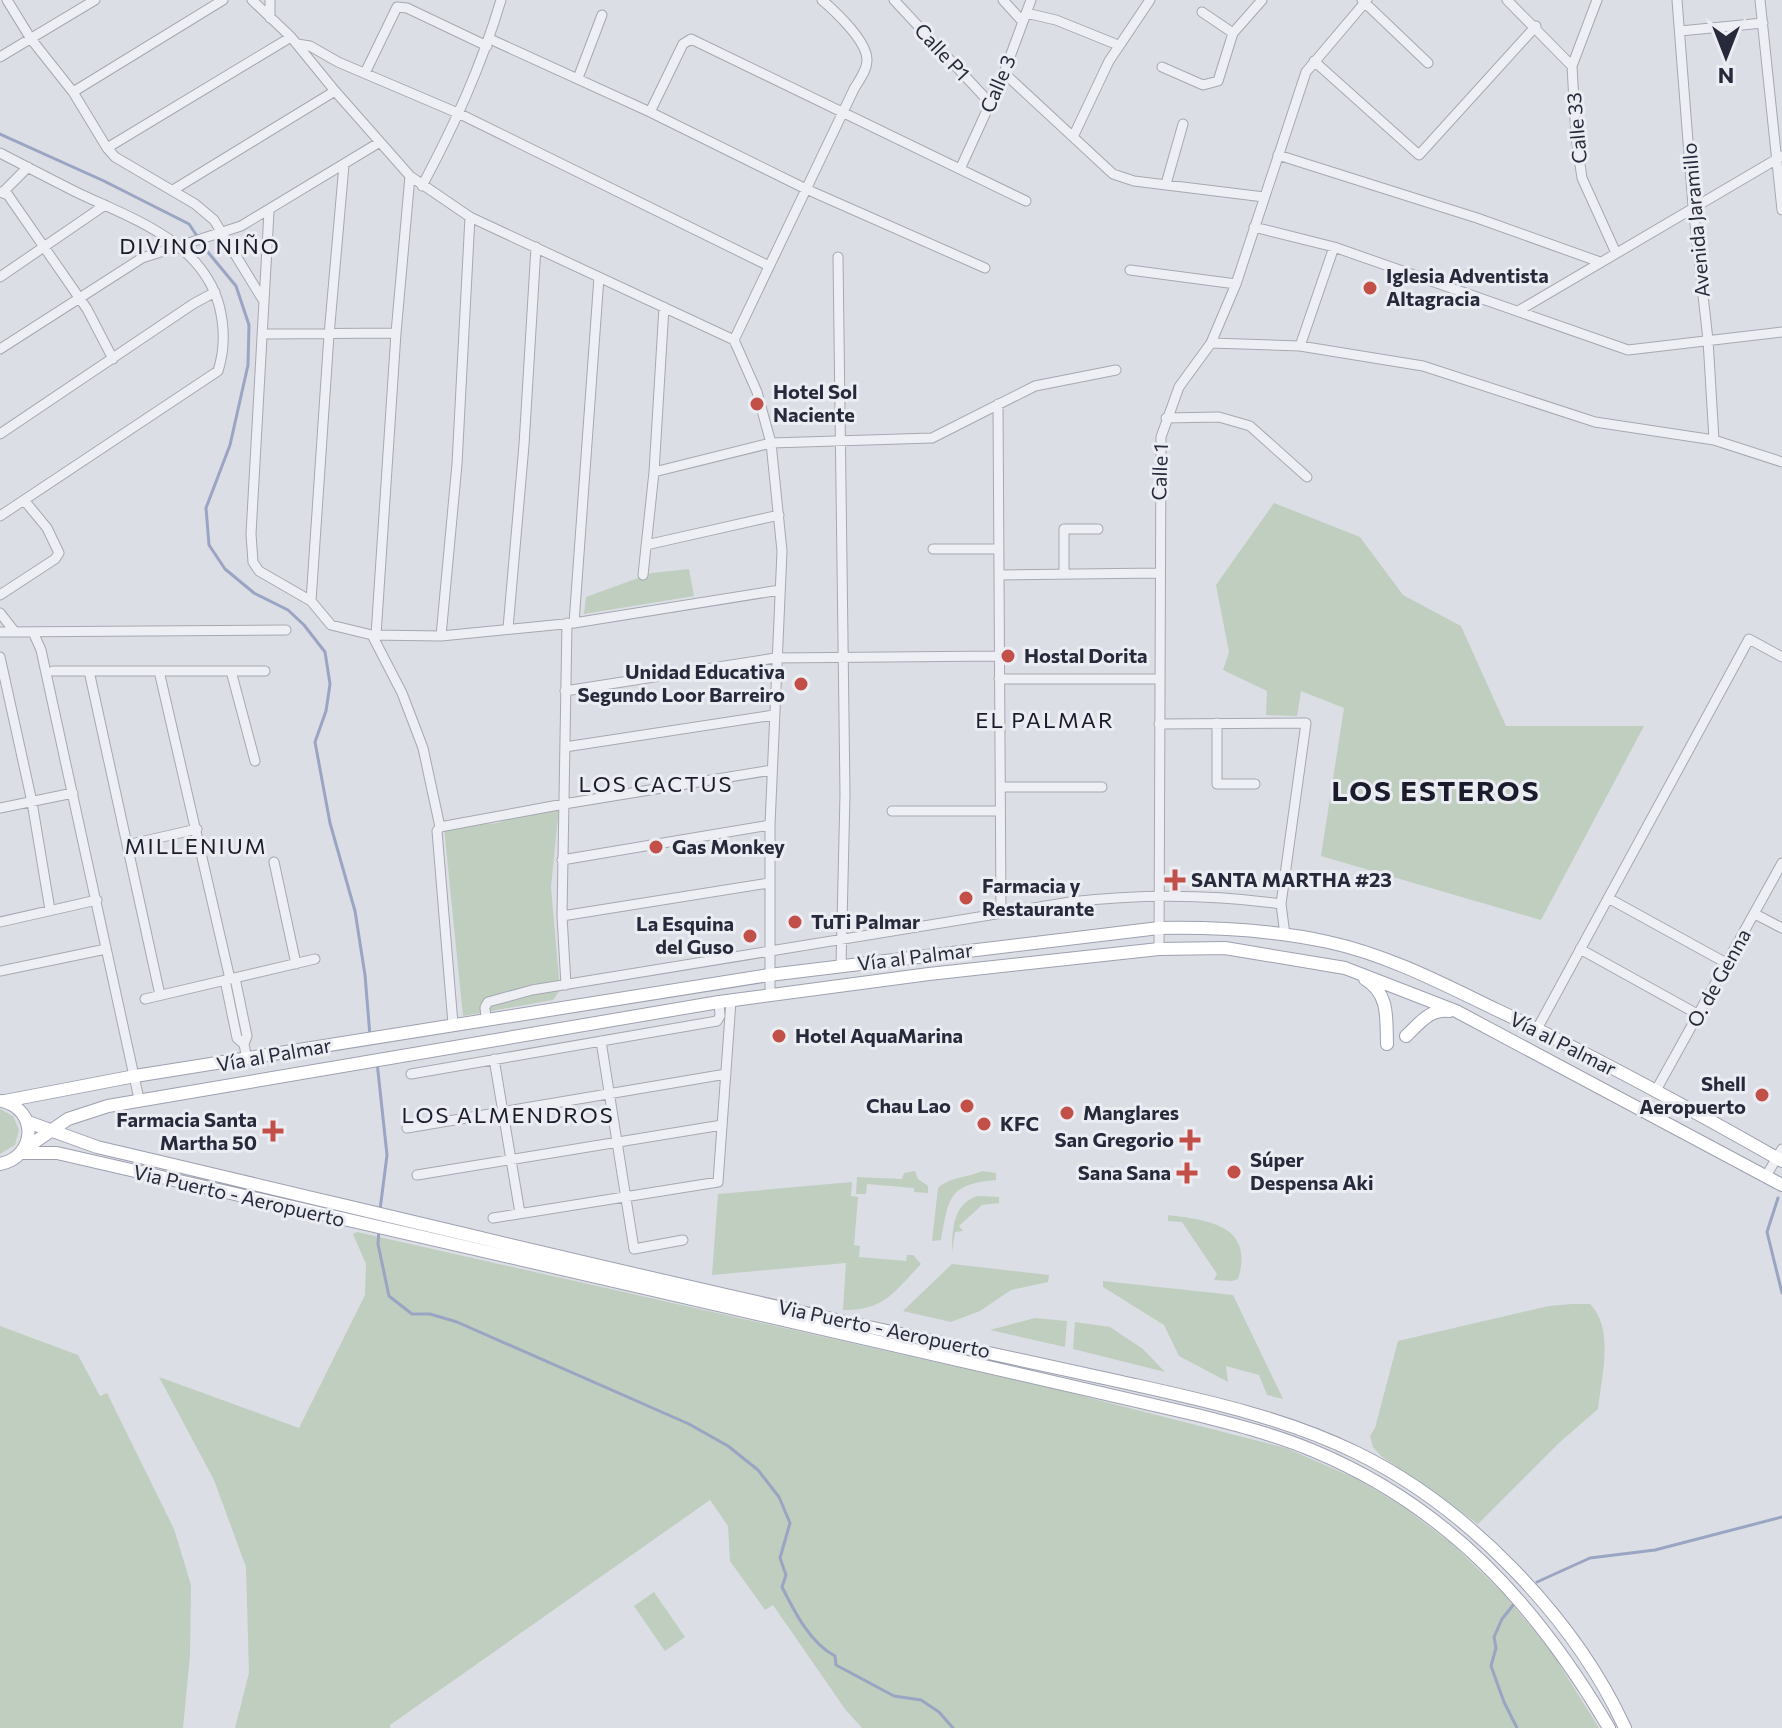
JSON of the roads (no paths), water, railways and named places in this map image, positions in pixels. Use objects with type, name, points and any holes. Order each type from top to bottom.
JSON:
[{"type":"main road","name":"Vía al Palmar","points":[[3,1101],[135,1076],[769,975],[1159,928],[1196,928],[1285,935],[1378,957],[1428,977],[1537,1029],[1780,1156]]},
{"type":"main road","name":"Vía al Palmar","points":[[0,1164],[11,1162],[50,1130],[85,1112],[139,1099],[770,995],[1159,949],[1225,948],[1345,968],[1456,1011],[1782,1185]]},
{"type":"main road","points":[[1345,968],[1374,984],[1383,995],[1387,1044]]},
{"type":"main road","points":[[1406,1036],[1434,1012],[1456,1011]]},
{"type":"main road","points":[[3,1101],[19,1109],[28,1122],[30,1131],[24,1151]]},
{"type":"main road","name":"Via Puerto - Aeropuerto","points":[[28,1122],[97,1147],[352,1215],[1197,1415],[1258,1430],[1317,1452],[1368,1477],[1428,1514],[1454,1535],[1522,1601],[1587,1690],[1609,1728]]},
{"type":"main road","name":"Via Puerto - Aeropuerto","points":[[24,1151],[57,1153],[352,1215]]},
{"type":"main road","name":"Via Puerto - Aeropuerto","points":[[410,1229],[1179,1395],[1301,1429],[1361,1455],[1411,1485],[1497,1554],[1550,1609],[1576,1642],[1626,1725]]},
{"type":"street","points":[[7,0],[31,39],[73,92],[107,148],[115,157],[173,190],[214,220],[218,234],[263,300]]},
{"type":"street","points":[[0,57],[95,0]]},
{"type":"street","points":[[73,92],[223,0]]},
{"type":"street","points":[[252,0],[294,40],[335,91],[422,186],[470,217],[734,340],[757,392],[771,443],[782,551],[770,825],[770,995]]},
{"type":"street","points":[[270,0],[270,18]]},
{"type":"street","points":[[422,186],[460,114],[501,0]]},
{"type":"street","points":[[734,340],[864,73],[867,59],[863,45],[840,15],[822,0]]},
{"type":"street","name":"Calle P1","points":[[894,0],[991,104]]},
{"type":"street","points":[[1003,0],[1025,18],[1056,20],[1118,45]]},
{"type":"street","name":"Calle 3","points":[[961,167],[1004,73],[1031,0]]},
{"type":"street","points":[[1073,137],[1118,45],[1150,0]]},
{"type":"street","points":[[1162,67],[1203,85],[1218,81],[1233,33],[1262,0]]},
{"type":"street","points":[[1507,0],[1536,26],[1572,66]]},
{"type":"street","name":"Calle 33","points":[[1597,0],[1572,66],[1582,178],[1616,253]]},
{"type":"street","name":"Avenida Jaramillo","points":[[1677,0],[1693,206],[1708,340],[1714,440]]},
{"type":"street","points":[[1760,0],[1780,157],[1782,210]]},
{"type":"street","points":[[1364,1],[1428,63]]},
{"type":"street","name":"Calle 1","points":[[1159,949],[1161,437],[1179,387],[1211,343],[1236,284],[1306,72],[1364,1]]},
{"type":"street","points":[[365,73],[397,7],[407,8],[578,78],[806,189],[985,268]]},
{"type":"street","points":[[1202,12],[1233,33]]},
{"type":"street","points":[[578,78],[602,15]]},
{"type":"street","points":[[1680,31],[1763,23]]},
{"type":"street","points":[[1314,61],[1419,155],[1536,26]]},
{"type":"street","points":[[650,112],[683,44],[691,39],[1026,201]]},
{"type":"street","points":[[107,148],[294,40]]},
{"type":"street","points":[[294,40],[460,114],[769,266]]},
{"type":"street","points":[[1004,73],[1113,174],[1134,181],[1264,197]]},
{"type":"street","points":[[173,190],[335,91]]},
{"type":"street","points":[[1166,184],[1183,124]]},
{"type":"street","points":[[0,349],[142,258],[218,234],[269,212],[380,142]]},
{"type":"street","points":[[0,153],[152,228],[178,245],[211,282],[223,322],[223,354],[218,371],[0,516]]},
{"type":"street","points":[[1278,155],[1477,218],[1600,262]]},
{"type":"street","points":[[1520,310],[1780,157]]},
{"type":"street","points":[[311,601],[344,165]]},
{"type":"street","points":[[28,167],[2,192],[8,195],[79,299],[113,359]]},
{"type":"street","points":[[410,176],[374,635],[402,693],[423,748],[440,827],[437,831],[453,1024]]},
{"type":"street","points":[[0,277],[105,205]]},
{"type":"street","points":[[269,212],[251,534],[253,562],[259,571],[311,601],[331,625],[374,635],[441,636],[571,623],[780,590]]},
{"type":"street","points":[[441,636],[457,464],[470,217]]},
{"type":"street","points":[[1254,227],[1334,247],[1628,350],[1782,332]]},
{"type":"street","points":[[508,628],[524,445],[536,247]]},
{"type":"street","points":[[1300,346],[1334,247]]},
{"type":"street","points":[[838,257],[845,794],[841,966]]},
{"type":"street","points":[[1130,270],[1236,284]]},
{"type":"street","points":[[566,985],[562,916],[565,691],[599,277]]},
{"type":"street","points":[[0,434],[215,292]]},
{"type":"street","points":[[643,575],[654,472],[664,307]]},
{"type":"street","points":[[264,334],[396,333]]},
{"type":"street","points":[[1211,343],[1300,346],[1423,366],[1595,422],[1714,440],[1782,462]]},
{"type":"street","points":[[654,472],[771,443],[932,438],[1035,386],[1116,370]]},
{"type":"street","points":[[998,404],[1001,913]]},
{"type":"street","points":[[1166,418],[1219,417],[1250,426],[1307,477]]},
{"type":"street","points":[[0,595],[59,555],[47,528],[24,500]]},
{"type":"street","points":[[646,545],[779,515]]},
{"type":"street","points":[[1064,574],[1064,529],[1098,529]]},
{"type":"street","points":[[933,549],[999,549]]},
{"type":"street","points":[[999,575],[1159,573]]},
{"type":"street","points":[[0,613],[15,632]]},
{"type":"street","points":[[0,632],[286,630]]},
{"type":"street","points":[[33,632],[41,650],[139,1099]]},
{"type":"street","points":[[1537,1029],[1749,639],[1782,657]]},
{"type":"street","points":[[565,691],[775,658],[999,656]]},
{"type":"street","points":[[0,657],[4,694],[32,802],[50,910]]},
{"type":"street","points":[[53,671],[265,671]]},
{"type":"street","points":[[89,671],[160,995]]},
{"type":"street","points":[[159,671],[230,979],[237,1038],[244,1044],[247,1060]]},
{"type":"street","points":[[231,671],[255,761]]},
{"type":"street","points":[[999,679],[1159,679]]},
{"type":"street","points":[[565,747],[774,715]]},
{"type":"street","points":[[1217,723],[1217,784],[1255,784]]},
{"type":"street","points":[[1159,724],[1306,723],[1281,904],[1285,935]]},
{"type":"street","points":[[440,827],[772,770]]},
{"type":"street","points":[[1000,787],[1102,787]]},
{"type":"street","points":[[0,808],[73,793]]},
{"type":"street","points":[[892,811],[1000,811]]},
{"type":"street","points":[[562,860],[770,825]]},
{"type":"street","points":[[127,845],[197,829]]},
{"type":"street","points":[[274,862],[296,964]]},
{"type":"street","name":"O. de Genna","points":[[1655,1092],[1782,863]]},
{"type":"street","points":[[562,916],[769,883]]},
{"type":"street","points":[[486,1019],[485,1007],[494,998],[1001,913],[1119,897],[1227,897],[1281,904]]},
{"type":"street","points":[[1608,898],[1728,964]]},
{"type":"street","points":[[0,922],[97,900]]},
{"type":"street","points":[[1755,914],[1782,928]]},
{"type":"street","points":[[0,971],[106,949]]},
{"type":"street","points":[[1580,949],[1699,1015]]},
{"type":"street","points":[[145,999],[315,959]]},
{"type":"street","points":[[411,1074],[717,1021],[725,1002]]},
{"type":"street","points":[[493,1218],[718,1182],[726,1074],[725,1002]]},
{"type":"street","points":[[601,1041],[634,1249],[683,1240]]},
{"type":"street","points":[[494,1059],[520,1213]]},
{"type":"street","points":[[407,1128],[726,1074]]},
{"type":"street","points":[[417,1175],[722,1125]]},
{"type":"street","points":[[1766,1176],[1780,1156]]},
{"type":"waterway","points":[[0,134],[189,224],[236,286],[249,325],[248,365],[230,445],[206,508],[209,545],[225,569],[254,593],[288,610],[325,652],[330,684],[326,711],[315,742],[330,823],[355,911],[370,1036]]},
{"type":"waterway","points":[[377,1062],[387,1155],[380,1210]]},
{"type":"waterway","points":[[1778,1198],[1767,1232],[1782,1293]]},
{"type":"waterway","points":[[379,1229],[378,1244],[389,1296],[412,1314],[430,1314],[457,1322],[689,1424],[728,1446],[758,1470],[779,1497],[790,1523],[780,1558],[786,1575],[782,1587],[810,1635],[835,1656],[836,1665],[894,1696],[921,1700],[939,1712],[953,1728]]},
{"type":"waterway","points":[[1537,1582],[1590,1558],[1655,1550],[1782,1517]]},
{"type":"waterway","points":[[1514,1604],[1502,1619],[1494,1637],[1496,1648],[1491,1666],[1517,1728]]},
{"type":"place","name":"Iglesia Adventista Altagracia","points":[[1370,288]]},
{"type":"place","name":"Hotel Sol Naciente","points":[[757,404]]},
{"type":"place","name":"Hostal Dorita","points":[[1008,656]]},
{"type":"place","name":"Unidad Educativa Segundo Loor Barreiro","points":[[801,684]]},
{"type":"place","name":"Gas Monkey","points":[[656,847]]},
{"type":"place","name":"SANTA MARTHA #23","points":[[1175,880]]},
{"type":"place","name":"Farmacia y Restaurante","points":[[966,898]]},
{"type":"place","name":"TuTi Palmar","points":[[795,922]]},
{"type":"place","name":"La Esquina del Guso","points":[[750,936]]},
{"type":"place","name":"Hotel AquaMarina","points":[[779,1036]]},
{"type":"place","name":"Shell Aeropuerto","points":[[1762,1095]]},
{"type":"place","name":"Chau Lao","points":[[967,1106]]},
{"type":"place","name":"Manglares","points":[[1067,1113]]},
{"type":"place","name":"KFC","points":[[984,1124]]},
{"type":"place","name":"Farmacia Santa Martha 50","points":[[273,1131]]},
{"type":"place","name":"San Gregorio","points":[[1190,1140]]},
{"type":"place","name":"Súper Despensa Aki","points":[[1234,1172]]},
{"type":"place","name":"Sana Sana","points":[[1187,1173]]},
{"type":"district","name":"DIVINO NIÑO","points":[[200,246]]},
{"type":"district","name":"EL PALMAR","points":[[1045,720]]},
{"type":"district","name":"LOS CACTUS","points":[[656,784]]},
{"type":"district","name":"LOS ESTEROS","points":[[1436,791]]},
{"type":"district","name":"MILLENIUM","points":[[196,846]]},
{"type":"district","name":"LOS ALMENDROS","points":[[508,1115]]}]
